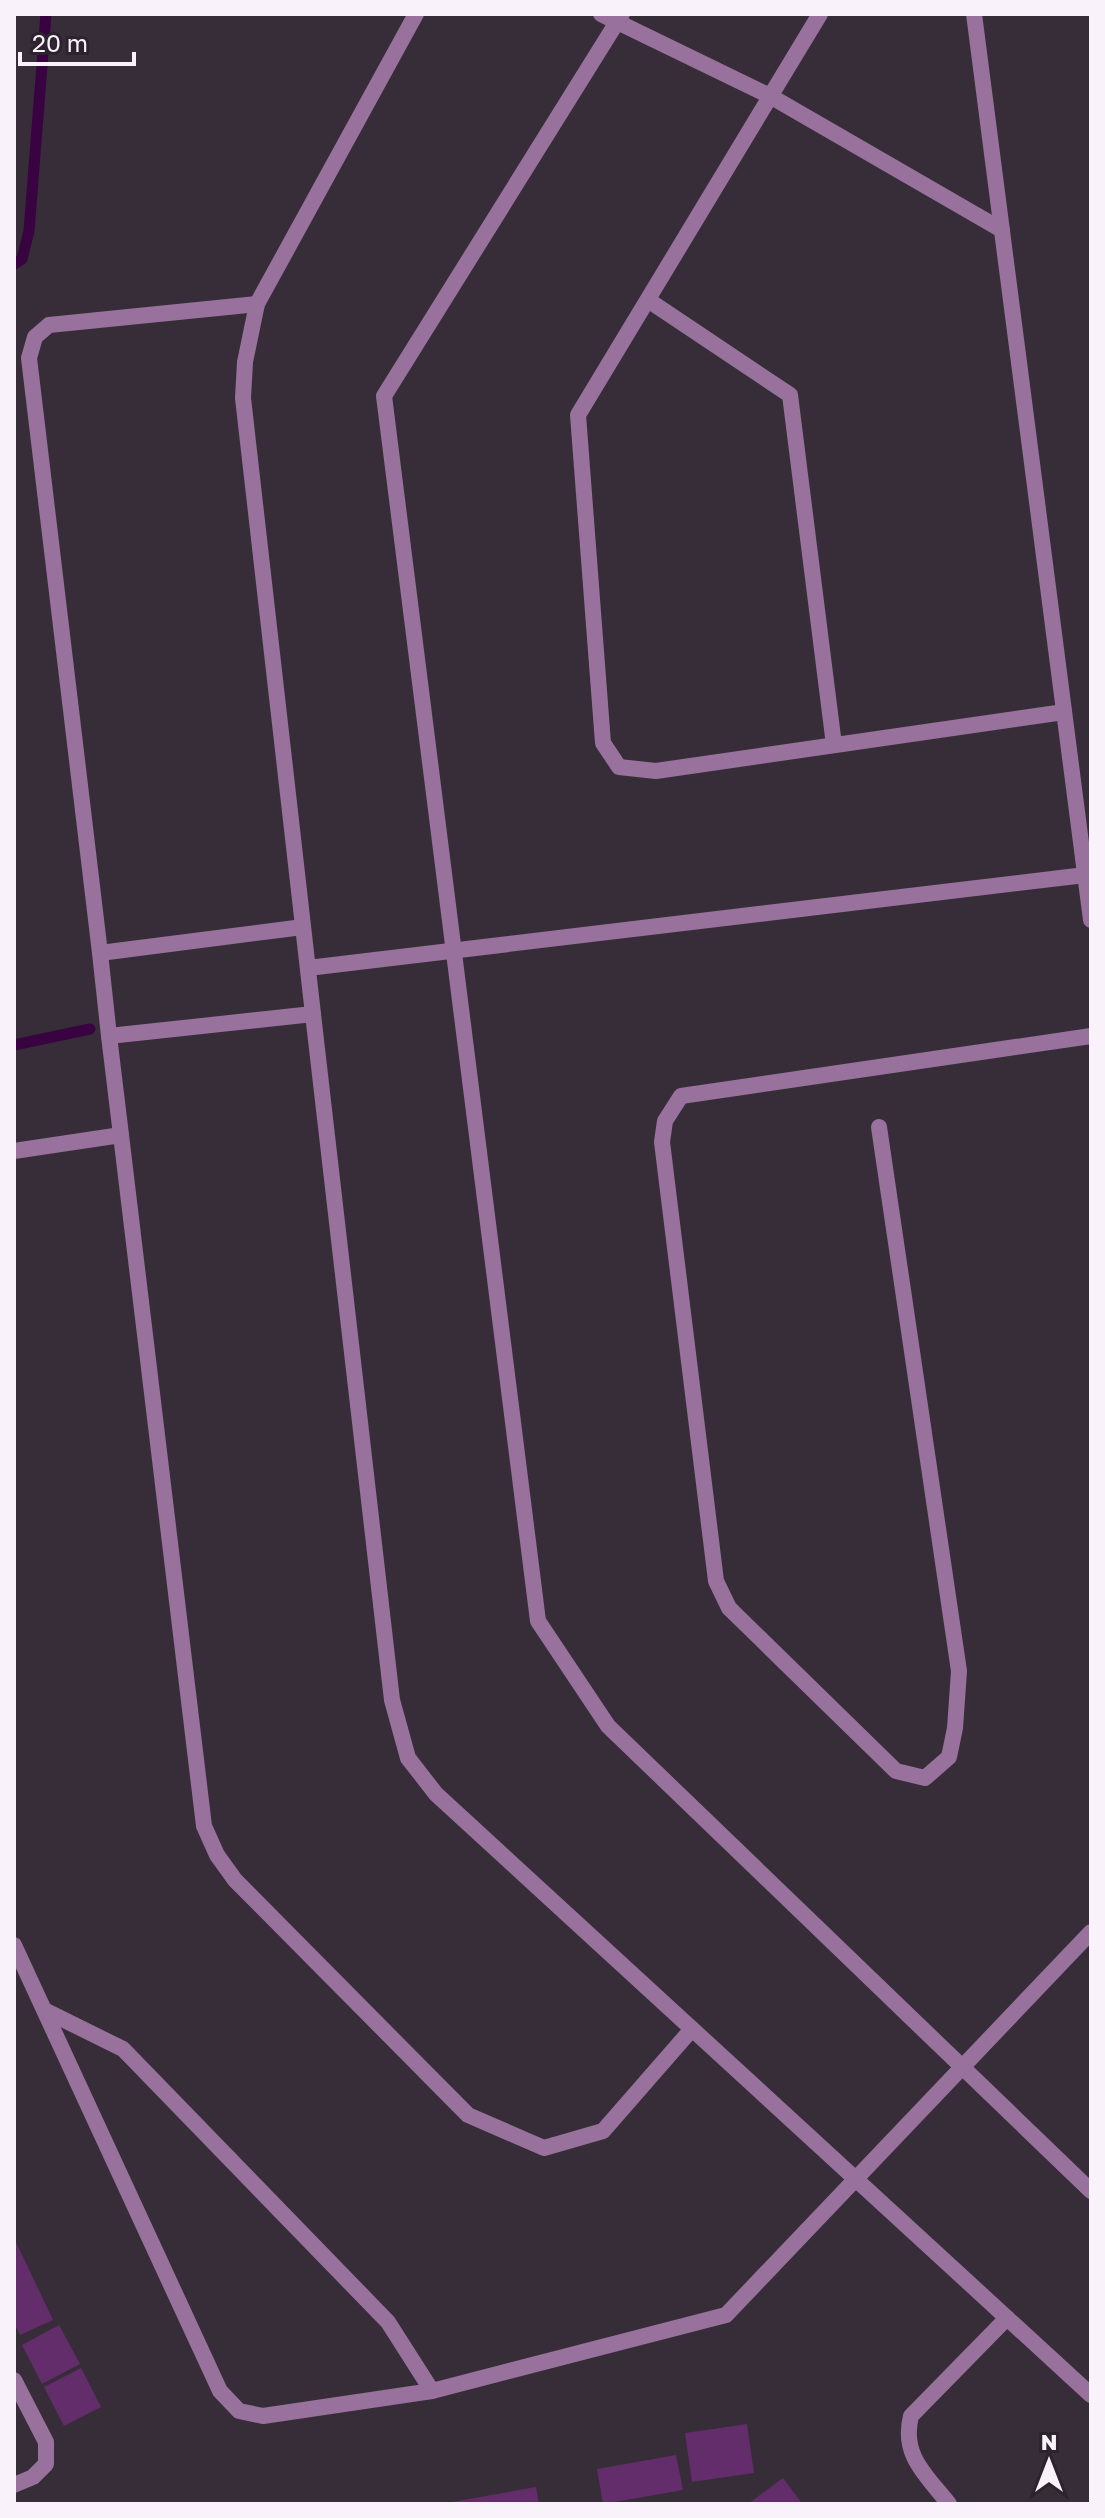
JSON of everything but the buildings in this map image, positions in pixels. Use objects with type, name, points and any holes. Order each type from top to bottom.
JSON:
[{"type":"street","points":[[416,14],[257,304],[245,362],[243,398],[392,1700],[408,1758],[436,1794],[1091,2395]]},
{"type":"street","points":[[820,14],[578,415],[603,743],[619,767],[656,771],[1064,712]]},
{"type":"street","points":[[974,14],[1091,920]]},
{"type":"street","points":[[1002,230],[770,96],[613,17],[384,396],[538,1621],[608,1726],[1091,2191]]},
{"type":"street","points":[[648,300],[790,395],[834,745]]},
{"type":"street","points":[[257,304],[49,325],[35,337],[29,358],[204,1826],[217,1855],[235,1880],[468,2115],[544,2148],[603,2131],[692,2029]]},
{"type":"street","points":[[308,968],[1085,875]]},
{"type":"street","points":[[100,953],[303,927]]},
{"type":"street","points":[[109,1036],[313,1014]]},
{"type":"street","points":[[879,1127],[959,1671],[949,1757],[925,1778],[896,1771],[729,1608],[716,1581],[662,1142],[665,1121],[681,1096],[1091,1036]]},
{"type":"street","points":[[14,1151],[121,1135]]},
{"type":"street","points":[[14,1945],[220,2391],[239,2411],[263,2416],[432,2391],[726,2315],[1091,1932]]},
{"type":"street","points":[[46,2011],[123,2049],[388,2322],[432,2391]]},
{"type":"street","points":[[949,2504],[914,2459],[906,2435],[911,2416],[1007,2318]]},
{"type":"street","points":[[14,2380],[46,2442],[46,2464],[33,2477],[14,2485]]},
{"type":"waterway","points":[[14,264],[22,259],[29,231],[46,14]]},
{"type":"waterway","points":[[14,1045],[90,1029]]}]
